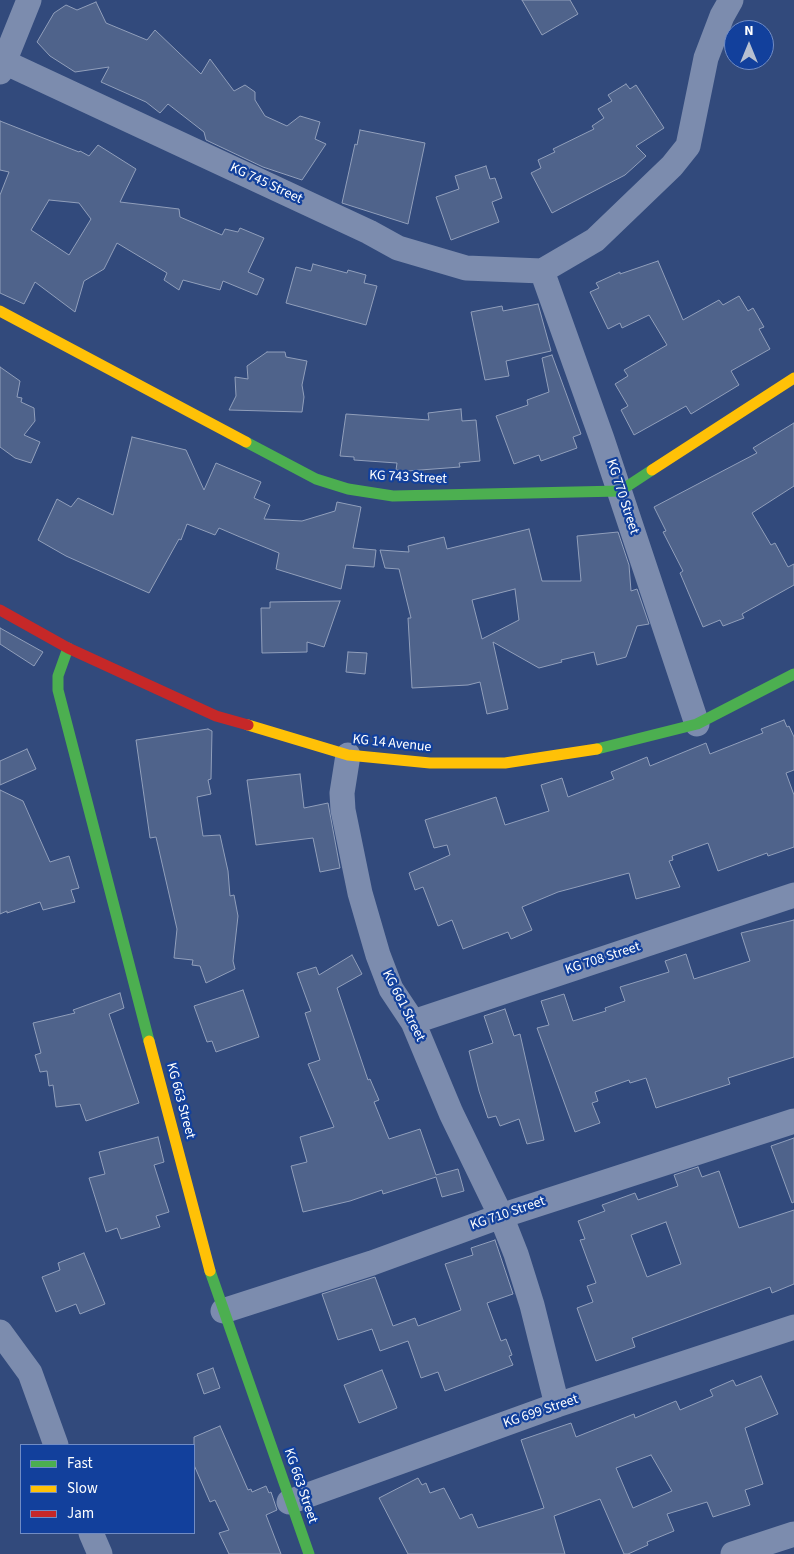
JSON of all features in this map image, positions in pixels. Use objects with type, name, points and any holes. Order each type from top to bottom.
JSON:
[{"type":"street","points":[[2,64],[29,0]]},
{"type":"street","points":[[542,271],[596,240],[672,166],[688,146],[706,58],[722,16],[732,0]]},
{"type":"street","name":"KG 745 Street","points":[[2,64],[369,232],[398,248],[466,268],[542,271]]},
{"type":"street","name":"KG 770 Street","points":[[542,271],[620,490],[697,724]]},
{"type":"street","name":"KG 743 Street","points":[[0,311],[316,479],[348,489],[393,496],[620,490]]},
{"type":"street","points":[[620,490],[794,378]]},
{"type":"street","name":"KG 14 Avenue","points":[[0,610],[68,648],[216,716],[348,755],[430,763],[505,763],[591,750],[697,724],[794,674]]},
{"type":"street","name":"KG 663 Street","points":[[68,648],[58,676],[58,690],[203,1250],[223,1311],[246,1371],[289,1502],[309,1554]]},
{"type":"street","name":"KG 661 Street","points":[[348,755],[342,793],[343,810],[360,893],[378,955],[391,989],[413,1022],[451,1113],[501,1216],[516,1254],[532,1305],[557,1406]]},
{"type":"street","name":"KG 708 Street","points":[[413,1022],[794,895]]},
{"type":"street","name":"KG 710 Street","points":[[223,1311],[372,1263],[501,1216],[794,1121]]},
{"type":"street","name":"KG 699 Street","points":[[289,1502],[557,1406],[794,1327]]},
{"type":"street","points":[[0,1332],[30,1373],[56,1444]]},
{"type":"street","points":[[90,1534],[100,1554]]},
{"type":"street","points":[[733,1554],[794,1534]]},
{"type":"building","points":[[522,0],[570,0],[578,14],[542,35]]},
{"type":"building","points":[[96,2],[106,23],[147,40],[155,30],[201,74],[210,59],[234,91],[245,85],[255,92],[255,100],[265,116],[287,126],[300,116],[320,122],[315,139],[326,144],[302,180],[263,167],[206,140],[204,132],[168,104],[160,113],[146,102],[101,82],[109,67],[75,72],[50,56],[37,42],[54,13],[66,5],[77,10]]},
{"type":"building","points":[[626,84],[630,89],[636,85],[664,128],[636,146],[646,156],[625,175],[552,213],[531,173],[541,168],[538,160],[555,152],[553,149],[594,129],[592,126],[604,118],[598,109],[612,101],[608,95]]},
{"type":"building","points":[[0,121],[89,156],[98,145],[136,169],[120,202],[179,209],[180,217],[222,235],[225,229],[238,232],[240,228],[264,238],[248,272],[264,279],[257,295],[223,281],[220,290],[183,280],[179,290],[164,280],[167,273],[117,243],[104,269],[84,281],[75,312],[35,282],[24,304],[0,293],[0,195],[9,172],[0,170]],"holes":[[[49,200],[79,203],[91,219],[69,255],[31,230]]]},
{"type":"building","points":[[360,130],[425,143],[408,224],[342,203],[355,144],[357,145]]},
{"type":"building","points":[[486,166],[490,179],[495,178],[502,198],[492,202],[499,222],[451,240],[436,197],[459,189],[455,176]]},
{"type":"building","points":[[658,261],[683,320],[719,300],[723,305],[739,296],[748,311],[753,308],[764,327],[759,329],[770,349],[731,371],[739,385],[691,414],[686,406],[634,435],[621,410],[628,406],[615,384],[628,376],[624,370],[667,345],[649,315],[622,328],[620,323],[608,329],[590,292],[599,288],[596,283],[620,272],[620,274]]},
{"type":"building","points":[[313,264],[347,273],[348,270],[366,275],[364,283],[377,286],[366,325],[286,303],[296,267],[311,271]]},
{"type":"building","points":[[538,304],[551,351],[506,361],[509,376],[485,380],[471,312],[502,306],[503,311]]},
{"type":"building","points":[[267,352],[285,352],[286,357],[307,361],[302,385],[304,397],[302,412],[229,410],[236,396],[235,377],[248,379],[247,366]]},
{"type":"building","points":[[552,355],[581,434],[573,437],[577,448],[541,461],[539,455],[514,464],[496,416],[528,405],[527,400],[549,392],[542,358]]},
{"type":"building","points":[[0,367],[20,381],[17,397],[22,398],[21,402],[34,408],[35,421],[24,435],[40,442],[31,463],[15,458],[0,447]]},
{"type":"building","points":[[461,409],[462,421],[476,420],[480,461],[459,463],[460,467],[407,471],[396,470],[397,463],[354,460],[354,457],[340,456],[346,414],[429,420],[428,413]]},
{"type":"building","points":[[794,423],[794,486],[752,513],[771,545],[775,543],[788,567],[794,564],[794,585],[742,614],[744,618],[723,626],[720,620],[703,627],[680,573],[683,571],[663,532],[666,531],[654,507],[757,453],[753,448]]},
{"type":"building","points":[[132,437],[186,450],[204,490],[216,463],[261,482],[254,498],[270,505],[264,519],[302,521],[335,511],[337,502],[361,507],[353,548],[376,550],[374,567],[346,565],[341,589],[276,569],[279,553],[219,528],[215,535],[187,524],[181,540],[179,539],[149,593],[66,556],[38,540],[57,499],[71,507],[78,498],[113,515]]},
{"type":"building","points":[[529,529],[542,581],[581,581],[577,536],[618,532],[629,565],[631,591],[637,589],[649,624],[637,626],[626,657],[597,665],[594,652],[561,660],[562,662],[539,668],[493,642],[508,709],[487,714],[480,682],[468,685],[412,688],[408,618],[411,618],[399,569],[385,568],[380,550],[409,552],[408,546],[444,537],[447,549]],"holes":[[[515,589],[519,620],[482,639],[472,600]]]},
{"type":"building","points":[[340,601],[324,647],[307,642],[307,652],[262,653],[261,608],[270,608],[270,602]]},
{"type":"building","points":[[0,628],[43,652],[34,666],[0,644]]},
{"type":"building","points":[[348,652],[367,653],[365,674],[346,672]]},
{"type":"building","points":[[784,720],[794,737],[794,770],[786,773],[794,795],[794,847],[768,856],[767,853],[718,871],[708,843],[672,856],[673,860],[669,861],[680,887],[636,899],[629,873],[558,892],[522,907],[532,930],[511,939],[508,932],[463,949],[452,920],[438,926],[423,887],[415,890],[409,873],[450,855],[447,845],[434,848],[425,820],[496,797],[505,825],[549,811],[541,785],[562,778],[568,797],[614,779],[611,772],[647,757],[650,766],[706,743],[710,754],[763,733],[761,729]]},
{"type":"building","points":[[208,729],[212,731],[211,779],[208,780],[211,794],[197,797],[203,836],[220,835],[228,871],[230,896],[234,895],[238,916],[233,961],[235,969],[206,983],[200,966],[192,965],[193,960],[174,958],[177,929],[156,837],[150,838],[136,740]]},
{"type":"building","points":[[27,749],[36,769],[0,785],[0,761]]},
{"type":"building","points":[[300,774],[304,808],[328,803],[340,868],[320,872],[313,838],[256,845],[247,780]]},
{"type":"building","points":[[0,790],[23,801],[50,862],[69,856],[79,888],[71,890],[75,902],[43,910],[40,902],[0,914]]},
{"type":"building","points":[[794,920],[794,1057],[728,1078],[730,1084],[656,1108],[646,1078],[630,1083],[629,1080],[595,1092],[598,1101],[592,1103],[600,1123],[575,1132],[537,1028],[549,1025],[541,1001],[564,994],[573,1021],[606,1011],[605,1008],[625,1001],[620,987],[669,972],[665,961],[686,954],[694,979],[713,973],[750,961],[741,933]]},
{"type":"building","points":[[352,955],[362,974],[337,988],[368,1080],[370,1079],[379,1100],[374,1102],[389,1139],[420,1129],[436,1175],[458,1169],[464,1191],[442,1197],[436,1177],[383,1194],[382,1190],[350,1201],[303,1212],[291,1166],[307,1162],[300,1137],[334,1127],[308,1064],[320,1060],[305,1013],[311,1011],[297,973],[316,967],[319,975]]},
{"type":"building","points":[[243,990],[259,1037],[216,1052],[212,1041],[207,1042],[194,1006]]},
{"type":"building","points":[[120,993],[124,1008],[109,1014],[139,1103],[86,1121],[80,1104],[56,1107],[53,1085],[49,1086],[47,1071],[40,1072],[35,1055],[41,1053],[33,1023],[75,1013],[73,1010]]},
{"type":"building","points":[[505,1009],[514,1036],[520,1034],[544,1140],[527,1144],[519,1119],[500,1126],[496,1116],[488,1118],[469,1051],[493,1043],[484,1016]]},
{"type":"building","points":[[158,1137],[164,1162],[154,1165],[169,1212],[156,1216],[160,1227],[121,1239],[117,1228],[106,1232],[89,1178],[105,1174],[99,1152]]},
{"type":"building","points":[[794,1138],[794,1202],[792,1203],[771,1146]]},
{"type":"building","points":[[698,1167],[702,1177],[719,1171],[739,1228],[794,1210],[794,1284],[772,1293],[770,1287],[632,1338],[635,1347],[596,1361],[577,1308],[593,1302],[587,1286],[596,1283],[580,1240],[585,1239],[578,1221],[605,1211],[602,1205],[635,1193],[638,1200],[678,1186],[674,1175]],"holes":[[[666,1222],[681,1264],[647,1277],[631,1235]]]},
{"type":"building","points":[[495,1240],[513,1294],[487,1303],[501,1341],[506,1339],[512,1355],[509,1356],[513,1365],[445,1391],[438,1372],[421,1378],[408,1341],[380,1351],[372,1329],[338,1340],[322,1294],[375,1277],[393,1326],[415,1318],[418,1326],[461,1310],[445,1264],[473,1255],[471,1248]]},
{"type":"building","points":[[84,1253],[105,1304],[80,1314],[76,1304],[56,1312],[42,1277],[60,1270],[58,1263]]},
{"type":"building","points":[[213,1368],[220,1388],[204,1394],[197,1374]]},
{"type":"building","points":[[382,1370],[397,1408],[359,1423],[344,1385]]},
{"type":"building","points":[[761,1376],[778,1414],[745,1428],[763,1484],[745,1490],[750,1505],[713,1517],[707,1502],[667,1514],[674,1531],[647,1542],[648,1545],[628,1554],[624,1554],[600,1499],[554,1516],[565,1554],[408,1554],[379,1498],[418,1478],[422,1485],[426,1483],[430,1493],[444,1488],[460,1519],[472,1514],[478,1528],[544,1508],[521,1440],[571,1423],[576,1437],[634,1414],[635,1418],[676,1401],[680,1410],[713,1396],[710,1390],[733,1380],[736,1386]],"holes":[[[651,1455],[672,1491],[633,1508],[616,1468]]]},
{"type":"building","points":[[220,1426],[248,1490],[251,1489],[252,1492],[266,1486],[269,1493],[271,1492],[277,1510],[266,1515],[281,1554],[229,1554],[219,1533],[229,1530],[215,1500],[210,1502],[195,1467],[194,1437]]},
{"type":"traffic: fast","points":[[246,442],[316,479],[348,489],[393,496],[620,491],[652,470]]},
{"type":"traffic: fast","points":[[68,648],[58,676],[58,690],[149,1041]]},
{"type":"traffic: fast","points":[[597,749],[697,724],[794,674]]},
{"type":"traffic: fast","points":[[210,1271],[309,1554]]},
{"type":"traffic: slow","points":[[0,311],[246,442]]},
{"type":"traffic: slow","points":[[652,470],[794,378]]},
{"type":"traffic: slow","points":[[248,725],[348,755],[430,763],[505,763],[597,749]]},
{"type":"traffic: slow","points":[[149,1041],[210,1271]]},
{"type":"traffic: jam","points":[[0,610],[68,648],[216,716],[248,725]]}]
